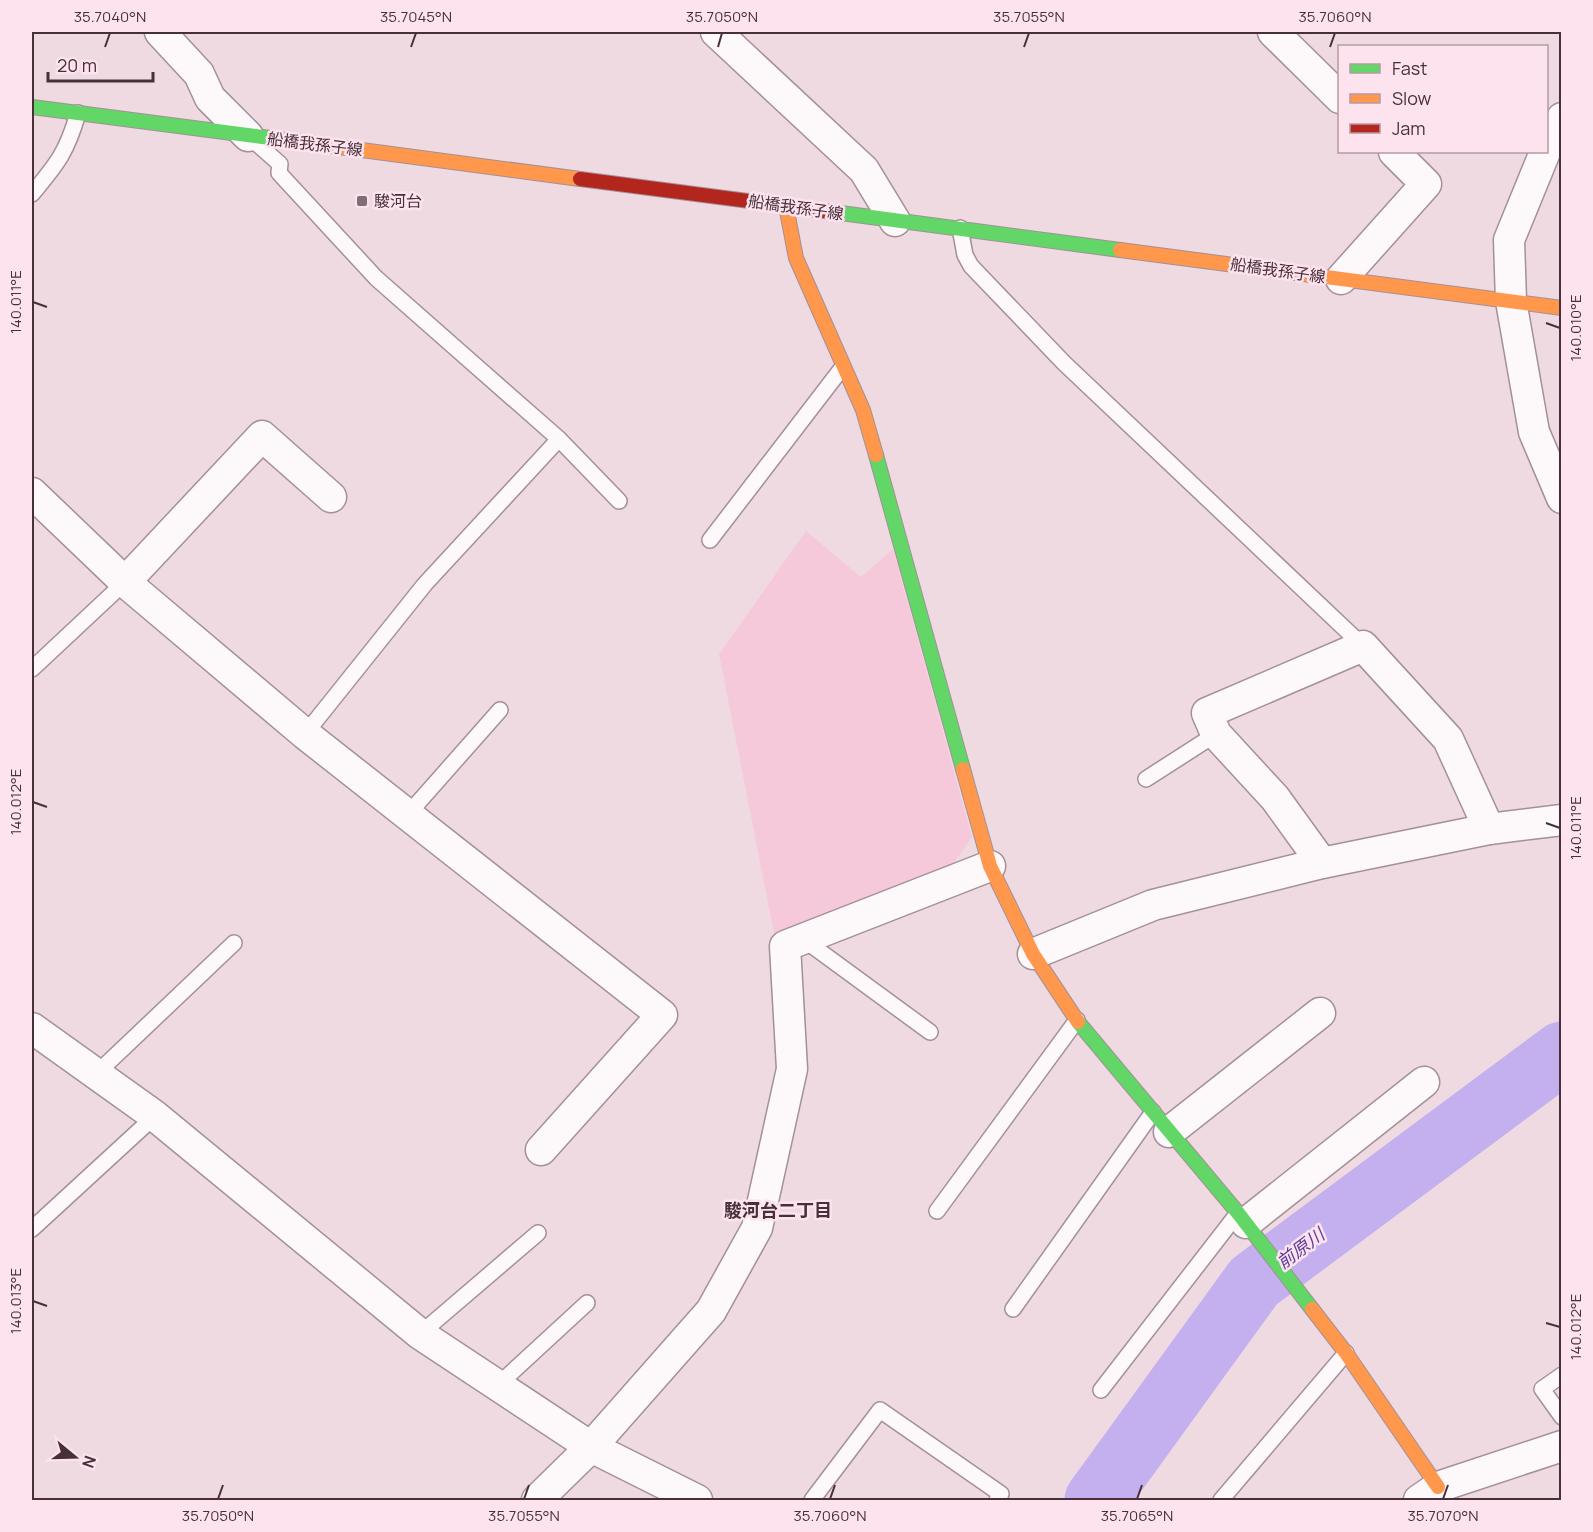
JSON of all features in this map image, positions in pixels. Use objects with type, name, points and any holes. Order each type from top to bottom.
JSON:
[{"type":"main road","name":"船橋我孫子線","points":[[32,106],[1562,308]]},
{"type":"main road","points":[[786,206],[796,258],[842,368],[863,410],[990,866],[1033,954],[1077,1020],[1242,1218],[1346,1353],[1429,1494]]},
{"type":"street","points":[[160,32],[199,74],[210,98],[248,136]]},
{"type":"street","points":[[716,32],[864,170],[895,221]]},
{"type":"street","points":[[1273,32],[1338,96]]},
{"type":"street","points":[[1548,149],[1555,133]]},
{"type":"street","points":[[1341,279],[1426,184],[1395,153]]},
{"type":"street","points":[[1546,153],[1509,240],[1510,301],[1534,432],[1562,498]]},
{"type":"street","points":[[125,582],[261,436],[331,497]]},
{"type":"street","points":[[32,494],[125,582],[305,734],[409,813],[662,1015],[541,1150]]},
{"type":"street","points":[[1322,863],[1275,798],[1216,734],[1207,713],[1363,646],[1448,739],[1489,829]]},
{"type":"street","points":[[1033,954],[1153,905],[1322,863],[1489,829],[1562,820]]},
{"type":"street","points":[[537,1500],[591,1448],[711,1311],[757,1228],[792,1069],[786,946],[990,866]]},
{"type":"street","points":[[1161,1122],[1320,1012]]},
{"type":"street","points":[[32,1028],[154,1116],[420,1334],[591,1448],[697,1500]]},
{"type":"street","points":[[1242,1218],[1424,1082]]},
{"type":"street","points":[[1429,1494],[1562,1446]]},
{"type":"lane","points":[[32,194],[59,163],[69,145],[78,113]]},
{"type":"lane","points":[[248,136],[280,164],[279,173],[376,278],[559,439],[620,501]]},
{"type":"lane","points":[[960,228],[964,255],[970,266],[1064,363],[1363,646]]},
{"type":"lane","points":[[710,540],[842,368]]},
{"type":"lane","points":[[305,734],[425,584],[559,439]]},
{"type":"lane","points":[[32,669],[125,582]]},
{"type":"lane","points":[[409,813],[500,710]]},
{"type":"lane","points":[[1146,779],[1216,734]]},
{"type":"lane","points":[[803,939],[930,1032]]},
{"type":"lane","points":[[95,1075],[234,943]]},
{"type":"lane","points":[[937,1211],[1077,1020]]},
{"type":"lane","points":[[32,1229],[154,1116]]},
{"type":"lane","points":[[1013,1309],[1161,1122]]},
{"type":"lane","points":[[1101,1390],[1242,1218]]},
{"type":"lane","points":[[420,1334],[538,1233]]},
{"type":"lane","points":[[498,1385],[587,1303]]},
{"type":"lane","points":[[1221,1500],[1346,1353]]},
{"type":"lane","points":[[1562,1375],[1542,1389],[1562,1417]]},
{"type":"lane","points":[[812,1500],[880,1410],[1001,1494],[997,1500]]},
{"type":"shaded area","points":[[806,531],[861,577],[893,549],[972,837],[954,863],[774,933],[719,654]]},
{"type":"waterway","name":"前原川","points":[[1096,1500],[1254,1282],[1562,1053]]},
{"type":"traffic: fast","points":[[32,107],[324,145]]},
{"type":"traffic: fast","points":[[833,212],[1120,250]]},
{"type":"traffic: fast","points":[[876,455],[963,769]]},
{"type":"traffic: fast","points":[[1078,1022],[1238,1213],[1312,1309]]},
{"type":"traffic: slow","points":[[324,145],[580,179]]},
{"type":"traffic: slow","points":[[786,206],[796,258],[863,410],[876,455]]},
{"type":"traffic: slow","points":[[1120,250],[1562,308]]},
{"type":"traffic: slow","points":[[963,769],[990,866],[1033,954],[1078,1022]]},
{"type":"traffic: slow","points":[[1312,1309],[1346,1353],[1438,1487]]},
{"type":"traffic: jam","points":[[580,179],[833,212]]},
{"type":"place","name":"駿河台","points":[[362,201]]},
{"type":"district","name":"駿河台二丁目","points":[[778,1210]]}]
